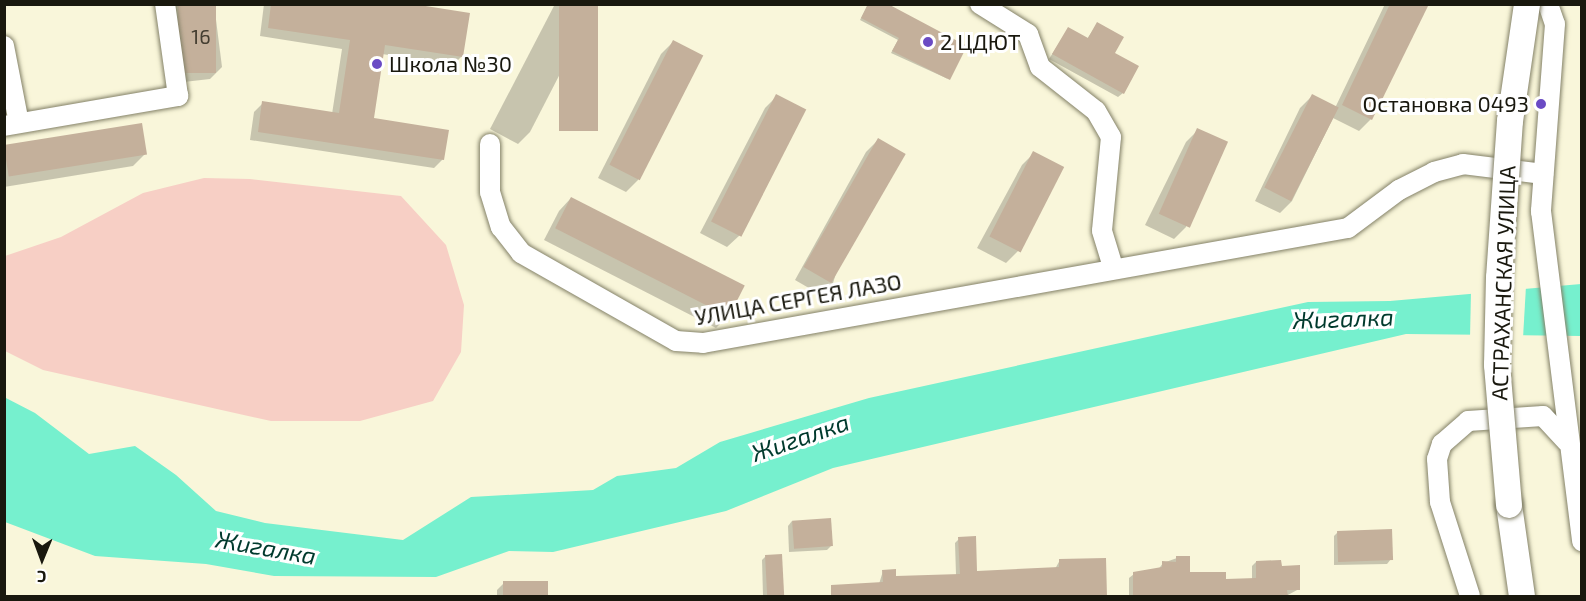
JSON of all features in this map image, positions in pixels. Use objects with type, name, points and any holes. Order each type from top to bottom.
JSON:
[{"type":"main road","name":"АСТРАХАНСКАЯ УЛИЦА","points":[[1522,597],[1509,505],[1497,365],[1499,278],[1510,121],[1527,4]]},
{"type":"street","points":[[4,46],[12,124],[178,96],[165,4]]},
{"type":"street","points":[[980,4],[1028,34],[1040,67],[1096,111],[1111,137],[1102,231],[1113,267]]},
{"type":"street","points":[[1548,4],[1555,24],[1543,174],[1544,247],[1581,541]]},
{"type":"street","name":"УЛИЦА СЕРГЕЯ ЛАЗО","points":[[489,144],[490,192],[501,227],[521,253],[676,341],[703,343],[1113,267],[1348,228],[1399,190],[1434,172],[1463,164],[1543,174]]},
{"type":"street","points":[[1544,416],[1555,388],[1558,360]]},
{"type":"street","points":[[1470,597],[1440,502],[1437,459],[1442,444],[1468,421],[1544,416],[1559,429],[1568,444]]},
{"type":"shaded area","points":[[204,178],[250,179],[401,196],[446,245],[464,305],[461,352],[433,401],[360,421],[271,421],[43,370],[5,351],[5,256],[61,237],[143,193]]},
{"type":"water","name":"Жигалка","points":[[1581,284],[1581,336],[1406,334],[833,468],[726,511],[553,552],[509,551],[436,577],[274,576],[206,564],[95,556],[5,522],[4,397],[35,413],[89,454],[135,446],[176,475],[216,511],[265,523],[403,540],[471,497],[593,490],[617,476],[676,468],[720,442],[869,398],[1308,302],[1390,301]]},
{"type":"pier","points":[[1526,286],[1523,338],[1470,338],[1471,291]]},
{"type":"building","points":[[178,4],[216,4],[216,73],[178,73]]},
{"type":"building","points":[[271,4],[413,4],[470,13],[463,57],[385,45],[374,118],[449,130],[444,160],[258,132],[262,101],[339,113],[350,40],[268,28]]},
{"type":"building","points":[[559,4],[598,4],[598,131],[559,131]]},
{"type":"building","name":"2 ЦДЮТ","points":[[868,4],[888,4],[967,46],[950,80],[892,51],[899,38],[861,18]]},
{"type":"building","points":[[1390,4],[1429,4],[1372,120],[1342,105]]},
{"type":"building","points":[[1097,22],[1124,37],[1115,53],[1139,66],[1124,94],[1052,54],[1068,27],[1088,38]]},
{"type":"building","points":[[673,40],[703,55],[640,180],[609,165]]},
{"type":"building","points":[[776,94],[806,109],[741,237],[711,221]]},
{"type":"building","points":[[1312,94],[1339,108],[1291,201],[1264,188]]},
{"type":"building","points":[[142,123],[147,155],[9,177],[4,145]]},
{"type":"building","points":[[1197,128],[1228,142],[1190,228],[1159,214]]},
{"type":"building","points":[[878,138],[906,154],[831,283],[804,267]]},
{"type":"building","points":[[1033,151],[1064,167],[1021,252],[989,237]]},
{"type":"building","points":[[571,197],[745,286],[729,317],[555,228]]},
{"type":"building","points":[[831,518],[833,546],[794,549],[792,521]]},
{"type":"building","points":[[1392,529],[1393,560],[1338,562],[1337,531]]},
{"type":"building","points":[[976,536],[977,571],[1059,567],[1059,559],[1106,558],[1107,597],[831,597],[831,585],[883,582],[882,570],[896,569],[896,576],[960,574],[958,537]]},
{"type":"building","points":[[782,554],[784,596],[767,596],[765,555]]},
{"type":"building","points":[[1176,556],[1190,556],[1190,572],[1226,572],[1226,579],[1256,578],[1256,561],[1281,560],[1282,566],[1300,565],[1300,590],[1287,590],[1288,597],[1133,597],[1133,572],[1162,567],[1162,561],[1176,562]]},
{"type":"building","points":[[503,581],[548,581],[548,596],[503,596]]},
{"type":"place","name":"2 ЦДЮТ","points":[[928,42]]},
{"type":"place","name":"Школа №30","points":[[377,64]]},
{"type":"place","name":"Остановка 0493","points":[[1541,104]]}]
